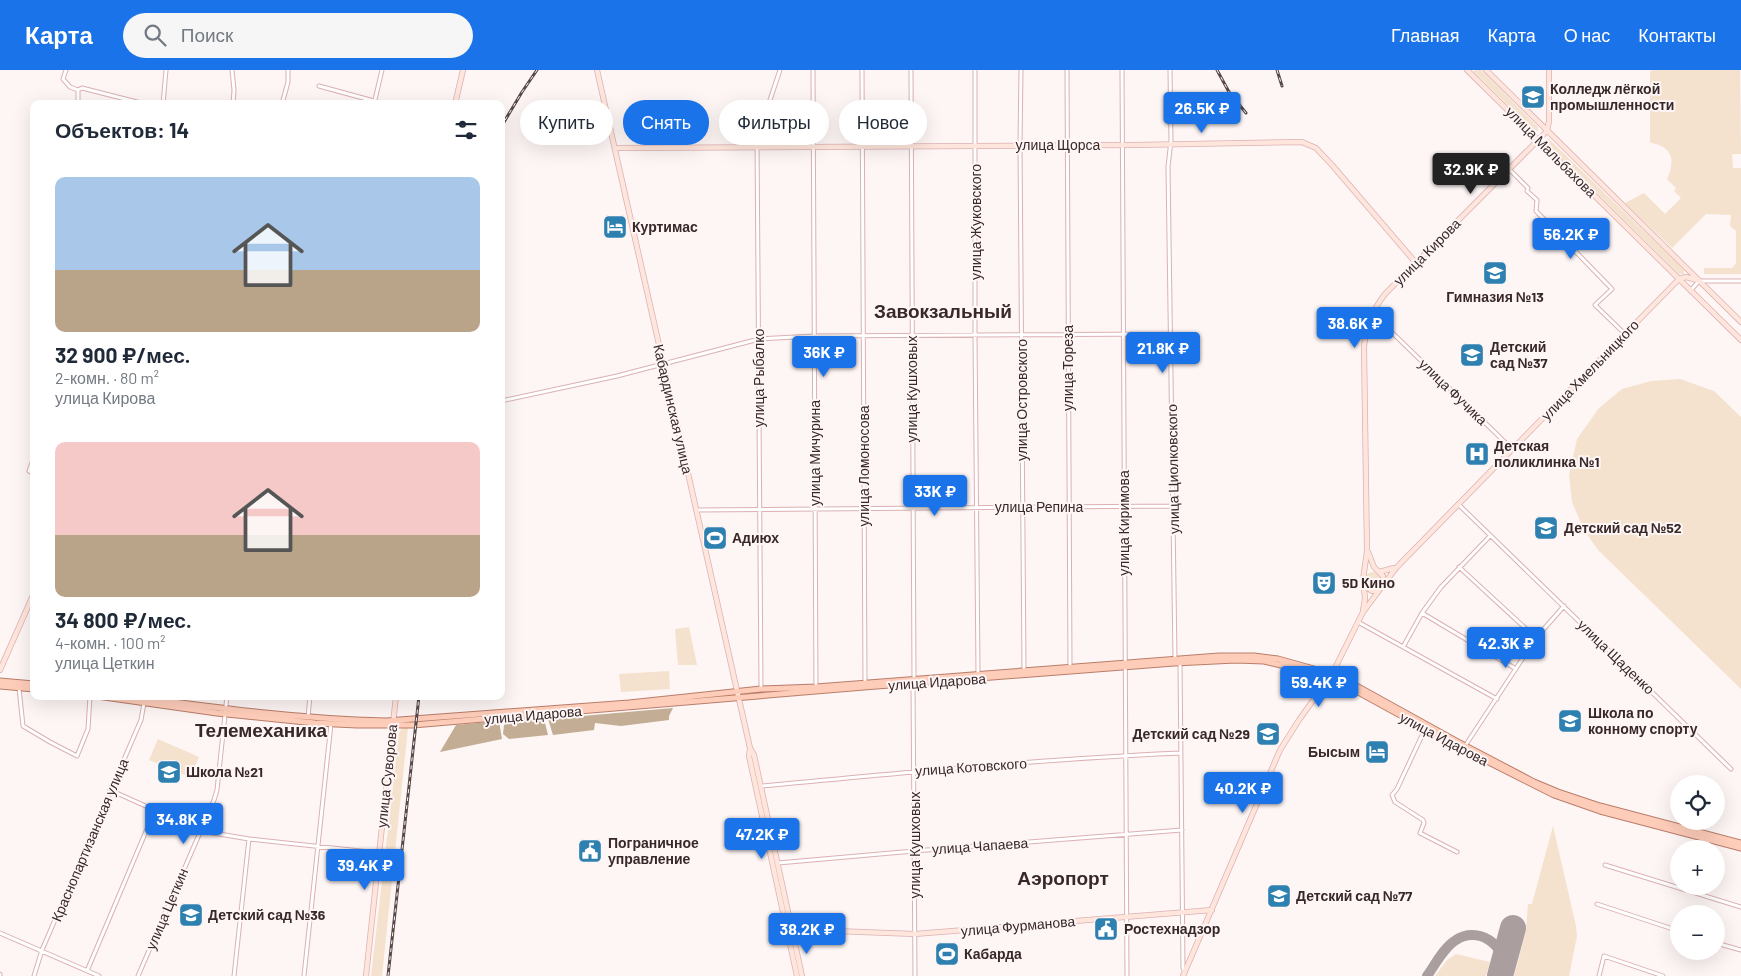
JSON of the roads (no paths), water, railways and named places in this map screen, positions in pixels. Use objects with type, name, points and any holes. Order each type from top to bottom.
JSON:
[{"type":"main road","points":[[456,100],[463,70]]},
{"type":"main road","name":"Кабардинская улица","points":[[597,70],[738,699],[750,748],[754,755],[778,863],[797,976]]},
{"type":"main road","name":"улица Мальбахова","points":[[1468,70],[1741,340]]},
{"type":"main road","name":"улица Мальбахова","points":[[1486,70],[1741,322]]},
{"type":"main road","points":[[1547,131],[1549,121],[1549,70]]},
{"type":"main road","name":"улица Кирова","points":[[1364,576],[1367,551],[1364,347],[1372,313],[1385,294],[1547,131]]},
{"type":"main road","name":"улица Щорса","points":[[614,148],[1294,142],[1309,144],[1316,148],[1337,170],[1416,264]]},
{"type":"main road","points":[[1686,277],[1688,270]]},
{"type":"main road","points":[[1679,279],[1686,277],[1699,281]]},
{"type":"main road","name":"улица Хмельницкого","points":[[1363,612],[1396,568],[1679,279]]},
{"type":"main road","points":[[1364,585],[1369,590],[1381,588],[1384,578],[1371,562],[1367,551]]},
{"type":"main road","points":[[1184,974],[1280,750],[1296,724],[1331,676],[1363,612],[1365,598],[1364,576],[1370,570],[1378,571],[1396,568]]},
{"type":"main road","points":[[0,670],[30,602]]},
{"type":"main road","name":"улица Идарова","points":[[226,711],[393,723],[762,689],[816,687],[865,682],[913,681],[1125,664],[1175,658],[1254,656],[1278,659],[1331,676],[1534,782],[1590,803],[1741,843]]},
{"type":"main road","name":"улица Идарова","points":[[152,700],[332,724],[393,723],[738,699],[978,673],[1125,664],[1229,660],[1264,661],[1331,676],[1425,729],[1537,788],[1577,804],[1741,848]]},
{"type":"main road","points":[[0,681],[30,684]]},
{"type":"main road","points":[[0,686],[30,688]]},
{"type":"main road","name":"улица Суворова","points":[[366,976],[396,700]]},
{"type":"main road","name":"Кабардинская улица","points":[[750,748],[749,756],[802,976]]},
{"type":"main road","name":"улица Фурманова","points":[[792,938],[816,932],[915,934],[1212,910]]},
{"type":"street","points":[[66,70],[63,79],[70,88],[78,90],[82,88],[128,100]]},
{"type":"street","points":[[163,100],[166,70]]},
{"type":"street","points":[[232,70],[233,100]]},
{"type":"street","points":[[283,100],[288,82],[288,70]]},
{"type":"street","points":[[375,100],[382,70]]},
{"type":"street","name":"улица Рыбалко","points":[[762,689],[758,135],[780,70]]},
{"type":"street","name":"улица Мичурина","points":[[813,70],[816,687]]},
{"type":"street","name":"улица Ломоносова","points":[[862,70],[865,682]]},
{"type":"street","name":"улица Кушховых","points":[[911,70],[915,976]]},
{"type":"street","name":"улица Жуковского","points":[[975,70],[978,673]]},
{"type":"street","name":"улица Островского","points":[[1021,70],[1024,670]]},
{"type":"street","name":"улица Тореза","points":[[1067,70],[1070,667]]},
{"type":"street","name":"улица Киримова","points":[[1122,70],[1127,976]]},
{"type":"street","name":"улица Циолковского","points":[[1170,70],[1170,144],[1168,167],[1175,658]]},
{"type":"street","points":[[319,86],[368,100]]},
{"type":"street","points":[[78,90],[78,100]]},
{"type":"street","points":[[1510,169],[1537,200],[1536,211],[1612,289],[1595,306],[1625,334]]},
{"type":"street","points":[[1690,290],[1699,281],[1741,281]]},
{"type":"street","name":"улица Фучика","points":[[1372,313],[1512,450]]},
{"type":"street","points":[[505,400],[663,365],[759,339],[814,336],[1171,334]]},
{"type":"street","name":"улица Щаденко","points":[[1458,504],[1730,769]]},
{"type":"street","name":"улица Репина","points":[[695,510],[1174,506]]},
{"type":"street","points":[[1403,647],[1422,613],[1440,587],[1490,536]]},
{"type":"street","points":[[1460,567],[1536,638]]},
{"type":"street","points":[[1466,746],[1536,638],[1564,606]]},
{"type":"street","points":[[1422,613],[1516,669]]},
{"type":"street","points":[[1358,622],[1497,699]]},
{"type":"street","points":[[1180,663],[1184,974]]},
{"type":"street","points":[[19,687],[23,726],[77,756],[88,729],[90,700]]},
{"type":"street","name":"Краснопартизанская улица","points":[[34,976],[42,950],[141,720],[145,700]]},
{"type":"street","name":"улица Цеткин","points":[[138,976],[216,795],[227,700]]},
{"type":"street","points":[[308,717],[310,700]]},
{"type":"street","points":[[304,976],[332,724]]},
{"type":"street","points":[[1425,729],[1392,796],[1395,802],[1424,820],[1420,833],[1458,852]]},
{"type":"street","name":"улица Котовского","points":[[761,786],[1126,755],[1181,753]]},
{"type":"street","points":[[110,790],[200,831],[249,839],[379,853]]},
{"type":"street","points":[[87,971],[155,810]]},
{"type":"street","name":"улица Чапаева","points":[[778,863],[1182,830]]},
{"type":"street","points":[[234,976],[249,839]]},
{"type":"street","points":[[1604,865],[1741,907]]},
{"type":"street","points":[[1597,904],[1670,928]]},
{"type":"street","points":[[0,932],[99,976]]},
{"type":"street","points":[[1725,946],[1741,950]]},
{"type":"street","points":[[1599,976],[1604,956],[1663,976]]},
{"type":"railway","points":[[505,120],[537,70]]},
{"type":"railway","points":[[1217,70],[1229,92],[1246,113]]},
{"type":"railway","points":[[1277,70],[1282,86]]},
{"type":"railway","points":[[388,976],[419,700]]},
{"type":"place","name":"Колледж лёгкой промышленности","points":[[1533,97]]},
{"type":"place","name":"Куртимас","points":[[615,227]]},
{"type":"place","name":"Гимназия №13","points":[[1495,273]]},
{"type":"place","name":"Детский сад №37","points":[[1472,355]]},
{"type":"place","name":"Детская поликлинка №1","points":[[1477,454]]},
{"type":"place","name":"Детский сад №52","points":[[1546,528]]},
{"type":"place","name":"Адиюх","points":[[715,538]]},
{"type":"place","name":"5D Кино","points":[[1324,583]]},
{"type":"place","name":"Школа по конному спорту","points":[[1570,721]]},
{"type":"place","name":"Детский сад №29","points":[[1268,734]]},
{"type":"place","name":"Бысым","points":[[1377,752]]},
{"type":"place","name":"Школа №21","points":[[169,772]]},
{"type":"place","name":"Пограничное управление","points":[[590,851]]},
{"type":"place","name":"Детский сад №77","points":[[1279,896]]},
{"type":"place","name":"Детский сад №36","points":[[191,915]]},
{"type":"place","name":"Ростехнадзор","points":[[1106,929]]},
{"type":"place","name":"Кабарда","points":[[947,954]]},
{"type":"district","name":"Завокзальный","points":[[943,311]]},
{"type":"district","name":"Телемеханика","points":[[261,730]]},
{"type":"district","name":"Аэропорт","points":[[1063,878]]}]
